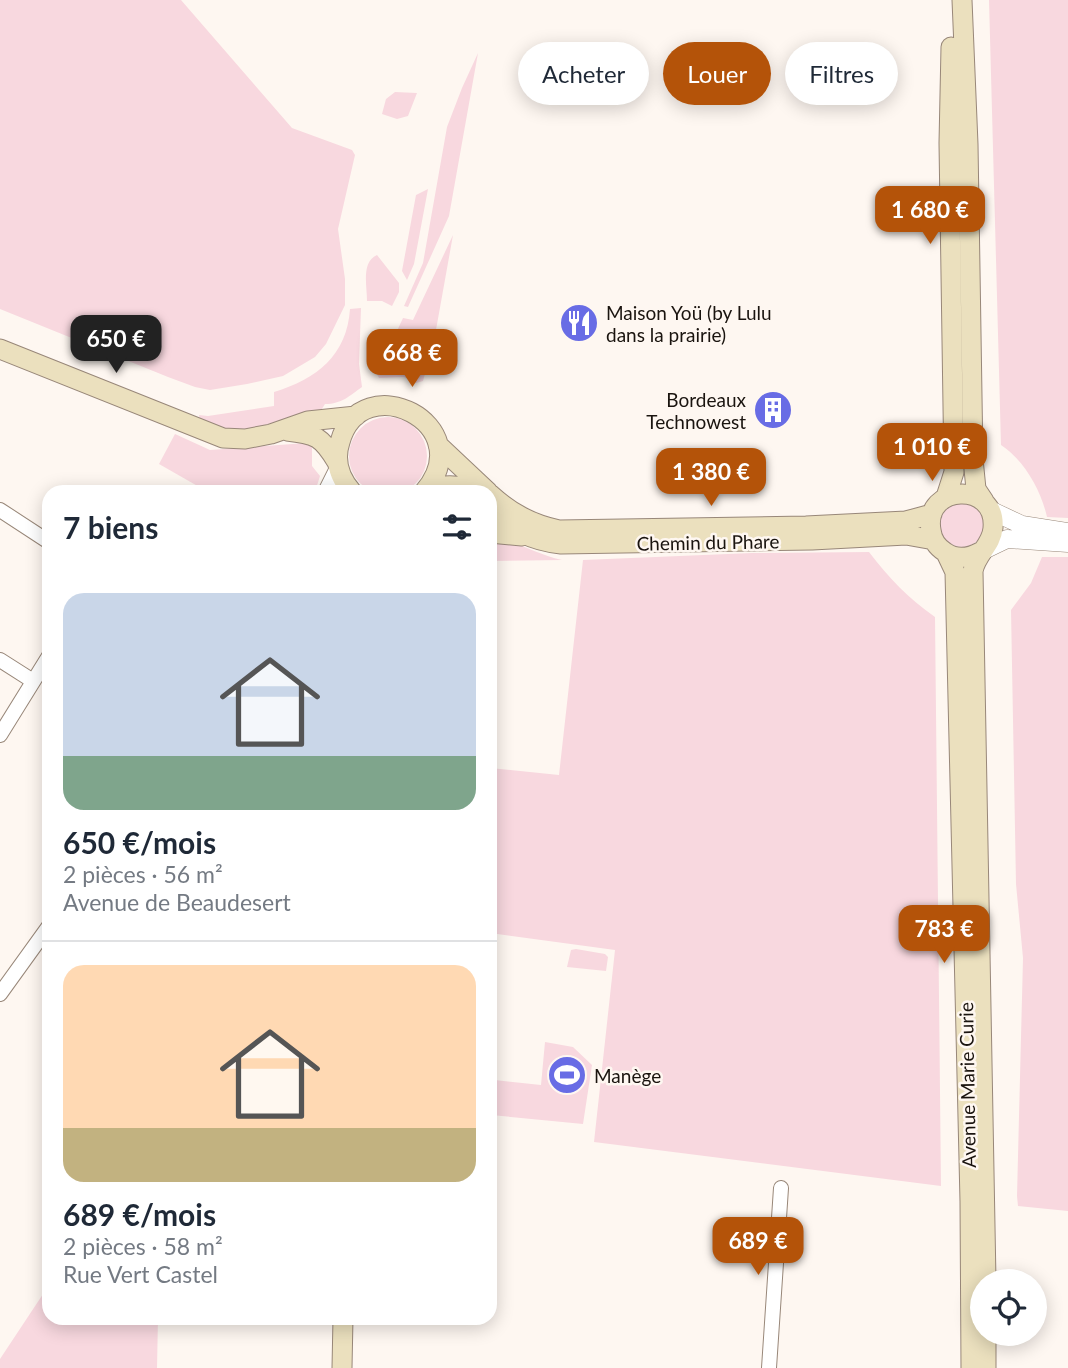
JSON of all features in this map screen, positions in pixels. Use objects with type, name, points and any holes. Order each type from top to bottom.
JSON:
[{"type":"main road","points":[[946,497],[954,472],[949,143],[950,0]]},
{"type":"main road","points":[[962,0],[968,144],[973,468],[976,489],[987,506],[994,521],[993,533],[980,552],[959,557],[940,546],[930,525],[932,514],[946,497],[962,493],[977,497],[987,506]]},
{"type":"main road","name":"Chemin du Phare","points":[[0,349],[223,438],[245,439],[308,421],[356,416],[371,408],[393,405],[410,410],[426,422],[438,445],[480,485]]},
{"type":"main road","points":[[347,485],[338,464],[341,437],[356,416]]},
{"type":"main road","points":[[282,430],[306,433],[318,438],[338,464]]},
{"type":"main road","points":[[429,485],[438,469],[438,445]]},
{"type":"main road","name":"Chemin du Phare","points":[[497,500],[514,514],[542,527],[559,530],[818,525],[906,521],[932,514]]},
{"type":"main road","name":"Chemin du Phare","points":[[497,516],[509,527],[543,542],[578,544],[812,540],[906,535],[940,546]]},
{"type":"main road","points":[[497,534],[526,536]]},
{"type":"main road","name":"Avenue Marie Curie","points":[[940,546],[952,562],[955,572],[970,1201],[971,1368]]},
{"type":"main road","name":"Avenue Marie Curie","points":[[980,552],[973,571],[986,1269]]},
{"type":"main road","points":[[342,1368],[343,1325]]},
{"type":"main road","points":[[353,1368],[354,1325]]},
{"type":"main road","points":[[986,1346],[986,1368]]},
{"type":"street","points":[[328,485],[338,464]]},
{"type":"street","points":[[987,506],[1022,525],[1068,532]]},
{"type":"street","points":[[0,510],[42,537]]},
{"type":"street","points":[[980,552],[1007,539],[1068,543]]},
{"type":"street","points":[[0,660],[33,681]]},
{"type":"street","points":[[0,735],[42,667]]},
{"type":"street","points":[[0,994],[42,936]]},
{"type":"street","points":[[769,1368],[782,1188]]},
{"type":"shaded area","points":[[0,0],[181,0],[292,128],[352,150],[355,155],[338,229],[345,279],[345,305],[326,344],[315,357],[283,376],[210,390],[168,377],[0,309]]},
{"type":"shaded area","points":[[989,0],[1068,0],[1068,518],[1047,517],[1041,496],[1030,476],[1017,459],[1001,445]]},
{"type":"shaded area","points":[[478,53],[449,216],[408,307],[404,306],[423,263],[447,127]]},
{"type":"shaded area","points":[[395,92],[417,93],[408,116],[397,119],[382,114],[386,99]]},
{"type":"shaded area","points":[[428,189],[414,264],[407,280],[402,271],[416,195]]},
{"type":"shaded area","points":[[453,235],[434,341],[423,381],[416,383],[404,377],[379,378],[377,374],[403,318],[413,320]]},
{"type":"shaded area","points":[[377,255],[399,283],[399,292],[392,306],[382,301],[367,301],[367,269],[372,258]]},
{"type":"shaded area","points":[[361,308],[359,364],[362,387],[341,401],[325,404],[318,415],[292,417],[244,431],[201,426],[199,415],[274,406],[274,392],[304,380],[327,363],[343,340],[350,309]]},
{"type":"shaded area","points":[[380,418],[396,418],[410,423],[421,434],[426,448],[424,471],[415,485],[361,485],[355,478],[350,464],[350,448],[355,434],[366,423]]},
{"type":"shaded area","points":[[175,434],[210,450],[307,443],[312,446],[312,466],[320,476],[317,485],[196,485],[159,464]]},
{"type":"shaded area","points":[[962,503],[978,509],[984,525],[978,541],[962,547],[946,541],[940,525],[946,509]]},
{"type":"shaded area","points":[[497,539],[508,541],[562,560],[497,561]]},
{"type":"shaded area","points":[[869,552],[899,587],[935,617],[941,1186],[594,1142],[615,950],[497,934],[497,769],[559,775],[583,560],[752,553]]},
{"type":"shaded area","points":[[1042,557],[1068,557],[1068,1211],[1018,1206],[1017,1196],[1023,958],[1016,884],[1011,610],[1031,583]]},
{"type":"shaded area","points":[[571,950],[605,954],[608,957],[606,971],[567,967]]},
{"type":"shaded area","name":"Manège","points":[[545,1042],[573,1047],[592,1065],[583,1124],[497,1116],[497,1080],[541,1085]]},
{"type":"shaded area","points":[[42,1296],[42,1325],[158,1325],[157,1368],[0,1368],[0,1359]]},
{"type":"place","name":"Maison Yoü (by Lulu dans la prairie)","points":[[579,323]]},
{"type":"place","name":"Bordeaux Technowest","points":[[773,410]]},
{"type":"place","name":"Manège","points":[[567,1075]]}]
